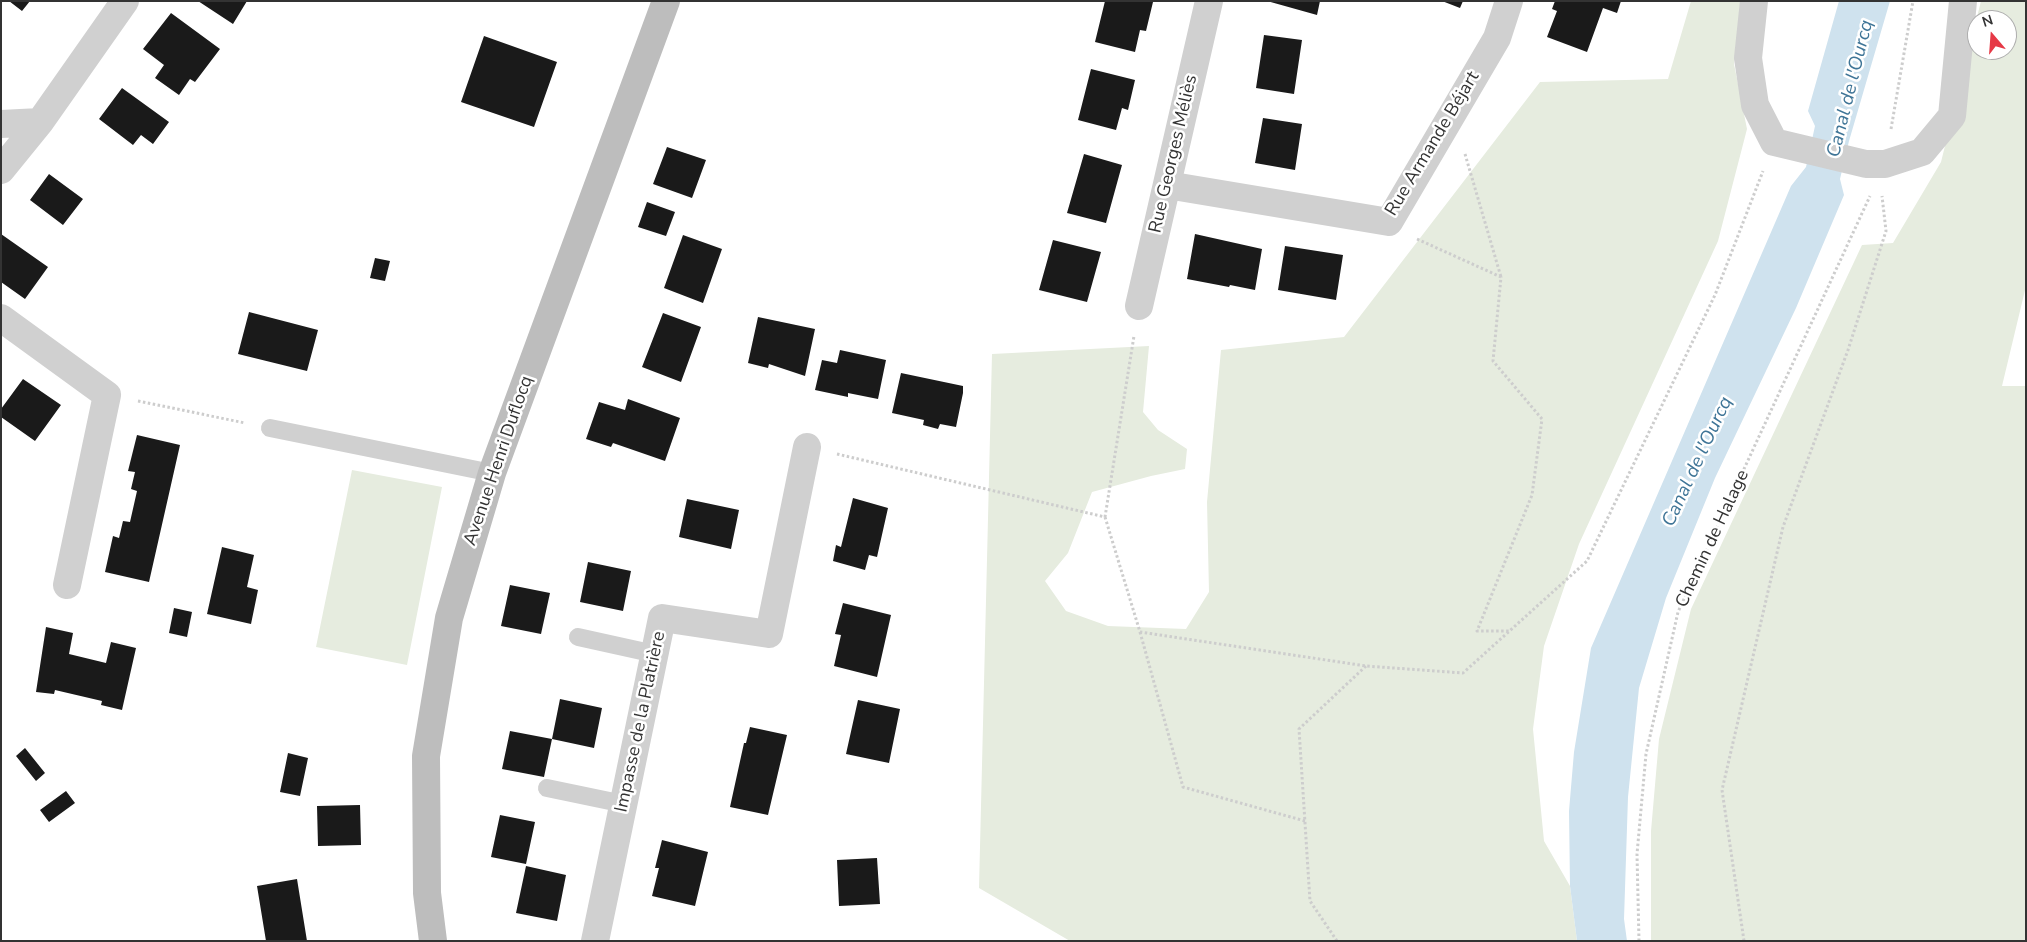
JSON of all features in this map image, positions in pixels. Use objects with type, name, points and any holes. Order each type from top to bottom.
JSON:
[{"type":"street","points":[[1,170],[40,122],[125,1]]},
{"type":"street","name":"Avenue Henri Duflocq","points":[[433,941],[427,894],[426,756],[449,618],[492,473],[666,1]]},
{"type":"street","name":"Rue Georges Méliès","points":[[1139,306],[1209,1]]},
{"type":"street","name":"Rue Armande Béjart","points":[[1167,185],[1389,222],[1496,38],[1509,1]]},
{"type":"street","points":[[1754,1],[1748,58],[1755,105],[1774,142],[1877,168],[1922,152],[1952,116],[1963,1]]},
{"type":"street","points":[[1,124],[40,122]]},
{"type":"street","points":[[1,318],[107,395],[67,585]]},
{"type":"street","name":"Impasse de la Platrière","points":[[595,941],[662,618],[769,634],[807,447]]},
{"type":"lane","points":[[270,428],[492,473]]},
{"type":"lane","points":[[578,637],[655,654]]},
{"type":"lane","points":[[547,788],[624,804]]},
{"type":"path","points":[[1744,941],[1722,790],[1783,527],[1848,350],[1886,231],[1877,168],[1913,1]]},
{"type":"path","points":[[1453,112],[1501,277],[1493,360],[1542,419],[1532,495],[1477,631],[1510,631]]},
{"type":"path","points":[[1140,632],[1366,666],[1463,673],[1587,561],[1715,295],[1774,142]]},
{"type":"path","name":"Chemin de Halage","points":[[1639,941],[1637,854],[1646,754],[1678,612],[1877,168]]},
{"type":"path","points":[[1374,220],[1501,277]]},
{"type":"path","points":[[1139,306],[1105,517],[1140,632],[1183,786],[1304,821]]},
{"type":"path","points":[[107,395],[270,428]]},
{"type":"path","points":[[807,447],[1105,517]]},
{"type":"path","points":[[1337,941],[1310,901],[1299,729],[1366,666]]},
{"type":"shaded area","points":[[1691,1],[1741,1],[1734,64],[1747,129],[1718,241],[1579,544],[1544,646],[1533,729],[1544,841],[1570,886],[1577,941],[1070,941],[979,888],[992,354],[1149,346],[1143,412],[1158,430],[1187,449],[1185,469],[1092,492],[1068,553],[1045,581],[1066,611],[1108,626],[1186,629],[1209,592],[1207,502],[1221,350],[1344,337],[1540,82],[1668,79]]},
{"type":"shaded area","points":[[1981,1],[2026,1],[2026,286],[2002,386],[2026,386],[2026,941],[1651,941],[1651,831],[1659,739],[1691,609],[1862,245],[1893,243],[1941,162],[1967,57],[1967,60],[2017,60],[2017,10],[1979,10]]},
{"type":"shaded area","points":[[352,470],[442,487],[407,665],[316,647]]},
{"type":"water","name":"Canal de l'Ourcq","points":[[1839,1],[1890,1],[1849,141],[1840,179],[1844,195],[1796,308],[1715,478],[1666,598],[1639,688],[1628,797],[1624,919],[1627,941],[1577,941],[1570,886],[1569,811],[1574,752],[1591,648],[1791,186],[1806,167],[1815,126],[1808,111]]},
{"type":"building","points":[[9,1],[30,1],[22,11]]},
{"type":"building","points":[[198,1],[247,1],[233,24]]},
{"type":"building","points":[[1105,1],[1153,2],[1146,31],[1140,30],[1135,52],[1095,42]]},
{"type":"building","points":[[1267,1],[1320,1],[1317,15]]},
{"type":"building","points":[[1442,1],[1463,1],[1460,8]]},
{"type":"building","points":[[1555,1],[1621,1],[1617,13],[1603,8],[1587,52],[1547,37],[1557,11],[1552,9]]},
{"type":"building","points":[[171,13],[220,49],[195,82],[190,79],[179,95],[155,78],[164,65],[143,49]]},
{"type":"building","points":[[1264,35],[1302,40],[1294,94],[1256,88]]},
{"type":"building","points":[[484,36],[557,62],[534,127],[461,102]]},
{"type":"building","points":[[1091,69],[1135,80],[1128,110],[1122,108],[1116,130],[1078,120]]},
{"type":"building","points":[[122,88],[169,122],[153,144],[141,135],[133,145],[99,119]]},
{"type":"building","points":[[1263,118],[1302,124],[1295,170],[1255,163]]},
{"type":"building","points":[[667,147],[706,160],[692,198],[653,184]]},
{"type":"building","points":[[1084,154],[1122,165],[1106,223],[1067,213]]},
{"type":"building","points":[[49,174],[83,199],[63,225],[30,200]]},
{"type":"building","points":[[647,202],[675,212],[666,236],[638,227]]},
{"type":"building","points":[[1,234],[48,267],[25,299],[1,282]]},
{"type":"building","points":[[1195,234],[1262,249],[1255,290],[1187,279]]},
{"type":"building","points":[[683,235],[722,249],[703,303],[664,288]]},
{"type":"building","points":[[1053,240],[1101,252],[1087,302],[1039,290]]},
{"type":"building","points":[[1285,246],[1343,255],[1336,300],[1278,290]]},
{"type":"building","points":[[375,258],[390,261],[385,281],[370,278]]},
{"type":"building","points":[[249,312],[318,330],[307,371],[238,354]]},
{"type":"building","points":[[663,313],[701,327],[681,382],[642,367]]},
{"type":"building","points":[[758,317],[815,329],[805,376],[769,364],[768,368],[748,363]]},
{"type":"building","points":[[840,350],[886,360],[878,399],[848,393],[848,397],[815,390],[822,360],[837,363]]},
{"type":"building","points":[[901,373],[963,386],[956,427],[940,424],[938,429],[923,425],[924,420],[892,413]]},
{"type":"building","points":[[23,379],[61,405],[35,441],[1,417],[1,409]]},
{"type":"building","points":[[628,399],[680,418],[665,461],[613,443],[611,447],[586,439],[599,402],[625,410]]},
{"type":"building","points":[[137,435],[180,445],[149,582],[105,572],[113,536],[119,538],[123,521],[130,522],[137,491],[131,489],[135,472],[128,471]]},
{"type":"building","points":[[853,498],[888,508],[877,557],[869,555],[865,570],[833,561],[836,545],[841,547]]},
{"type":"building","points":[[687,499],[739,510],[731,549],[679,537]]},
{"type":"building","points":[[222,547],[254,555],[247,587],[258,590],[251,624],[207,614]]},
{"type":"building","points":[[588,562],[631,571],[623,611],[580,602]]},
{"type":"building","points":[[510,585],[550,593],[541,634],[501,626]]},
{"type":"building","points":[[843,603],[891,615],[877,677],[834,666],[841,635],[835,634]]},
{"type":"building","points":[[174,608],[192,612],[187,637],[169,633]]},
{"type":"building","points":[[46,627],[73,633],[69,654],[106,663],[111,642],[136,648],[122,710],[101,705],[102,701],[55,690],[54,694],[36,692]]},
{"type":"building","points":[[560,699],[602,708],[594,748],[552,739]]},
{"type":"building","points":[[858,700],[900,709],[889,763],[846,754]]},
{"type":"building","points":[[750,727],[787,735],[768,815],[730,807],[744,743],[746,743]]},
{"type":"building","points":[[510,731],[552,739],[544,777],[502,769]]},
{"type":"building","points":[[25,748],[45,773],[36,781],[16,756]]},
{"type":"building","points":[[288,753],[308,758],[300,796],[280,792]]},
{"type":"building","points":[[66,791],[75,803],[49,822],[40,810]]},
{"type":"building","points":[[360,805],[361,845],[318,846],[317,806]]},
{"type":"building","points":[[500,815],[535,822],[526,864],[491,857]]},
{"type":"building","points":[[662,840],[708,852],[695,906],[652,896],[659,868],[655,868]]},
{"type":"building","points":[[877,858],[880,904],[839,906],[837,860]]},
{"type":"building","points":[[526,866],[566,875],[557,921],[516,913]]},
{"type":"building","points":[[297,879],[307,941],[266,941],[257,886]]}]
